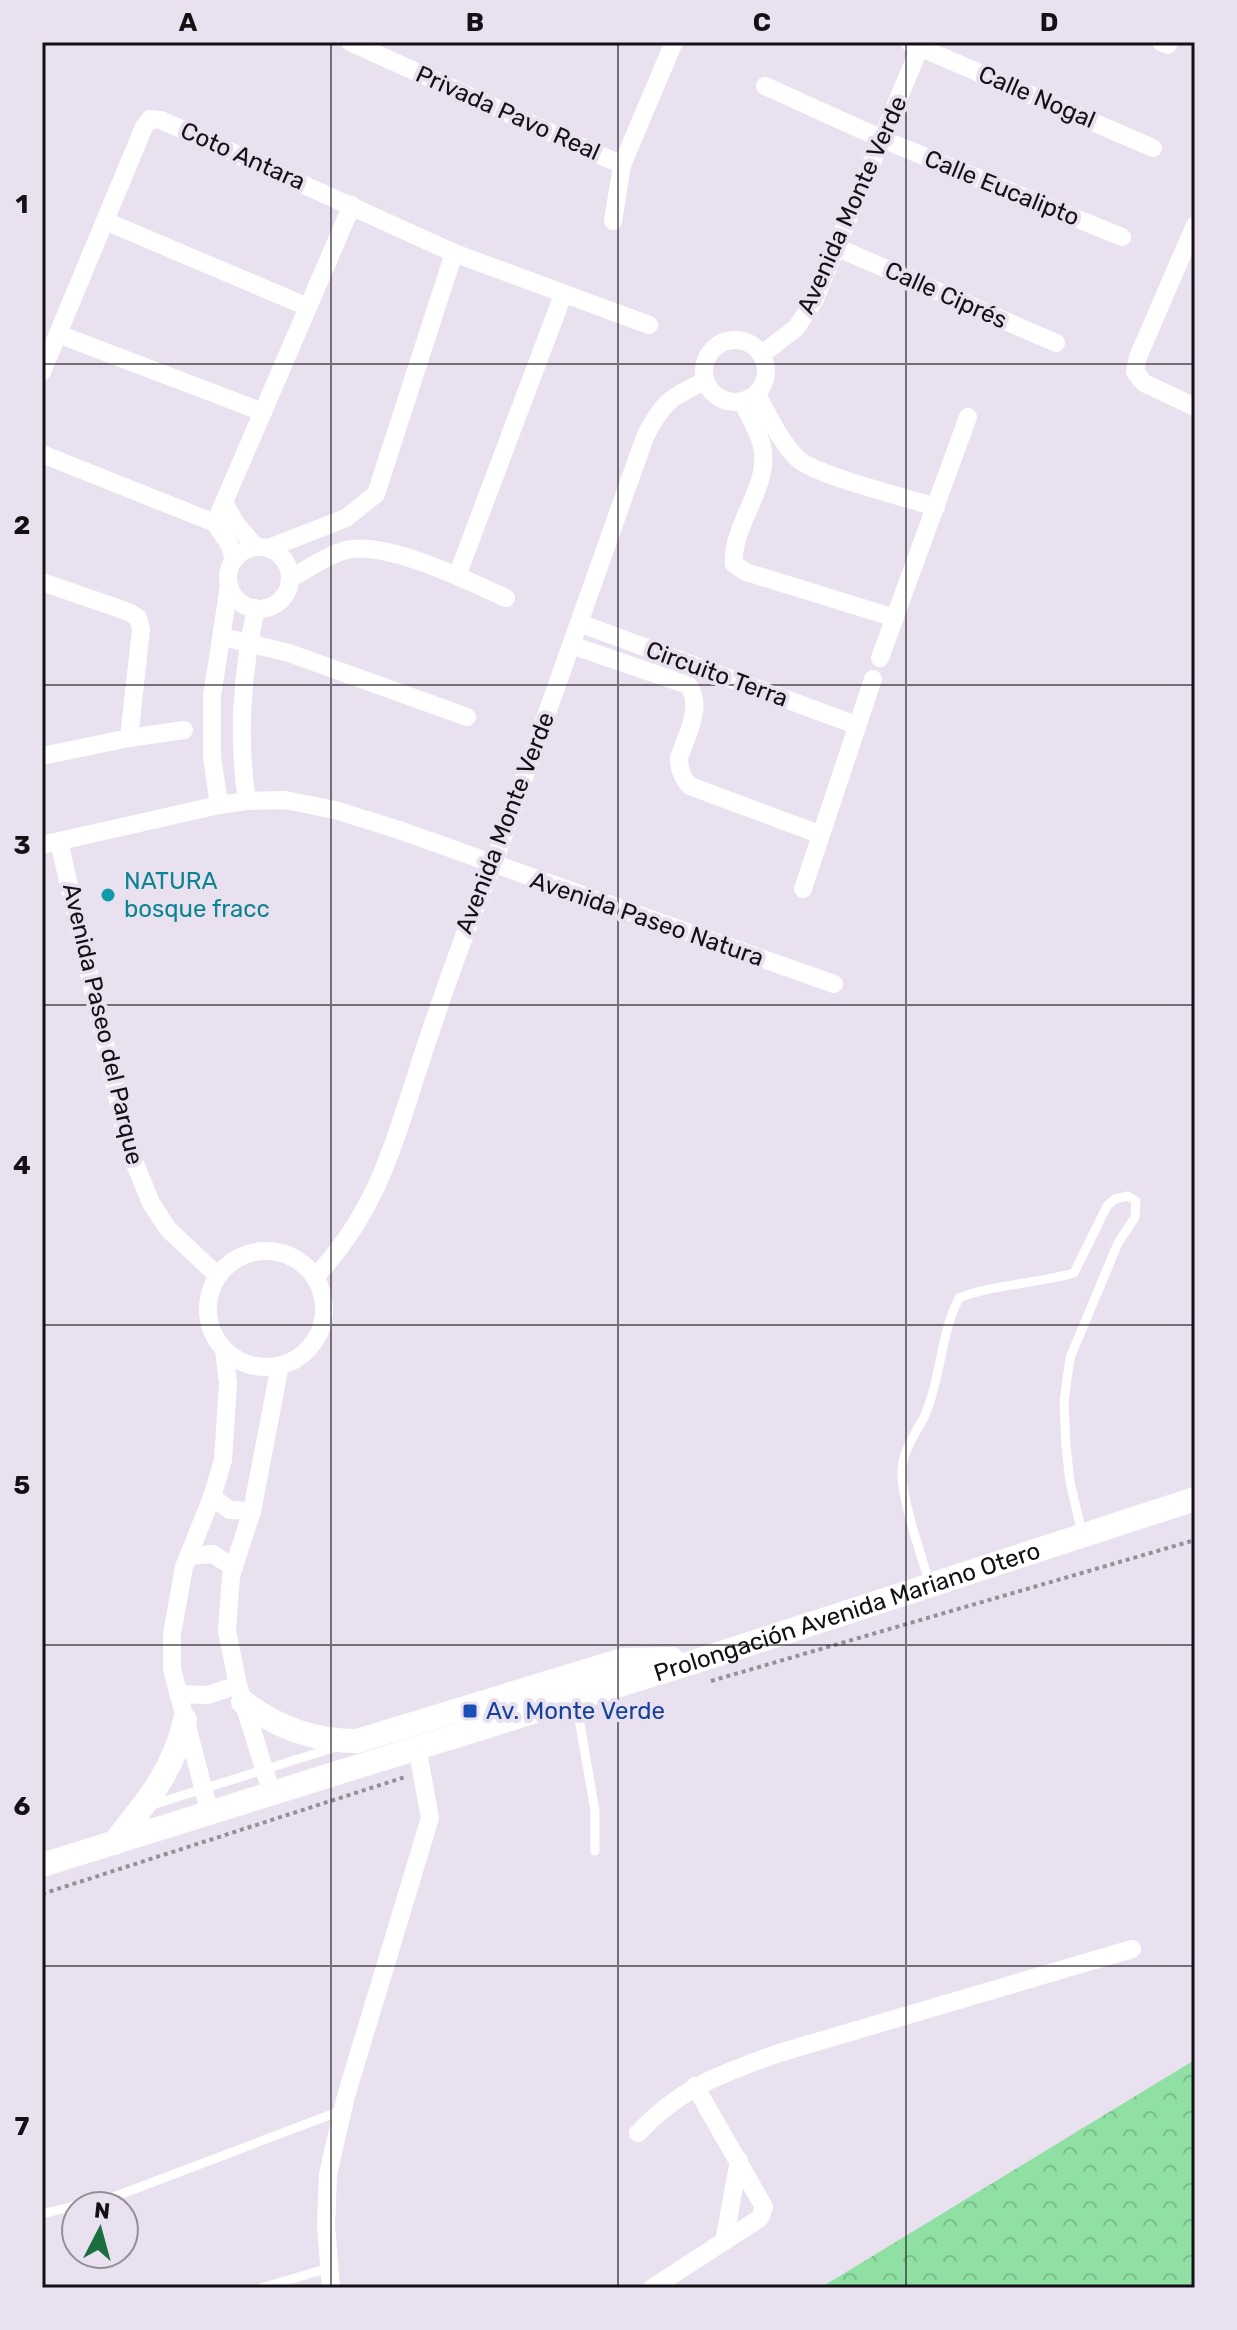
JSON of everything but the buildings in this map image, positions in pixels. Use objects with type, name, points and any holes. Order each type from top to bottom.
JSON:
[{"type":"street","name":"Privada Pavo Real","points":[[350,42],[622,165]]},
{"type":"street","points":[[613,221],[622,165],[674,42]]},
{"type":"street","name":"Avenida Monte Verde","points":[[762,354],[796,328],[814,301],[882,139],[917,44]]},
{"type":"street","name":"Calle Nogal","points":[[917,44],[1153,148]]},
{"type":"street","name":"Calle Eucalipto","points":[[765,86],[882,139],[1122,237]]},
{"type":"street","name":"Coto Antara","points":[[42,372],[150,119],[161,120],[454,253],[649,325]]},
{"type":"street","points":[[215,523],[352,205]]},
{"type":"street","points":[[105,221],[308,307]]},
{"type":"street","points":[[1194,232],[1138,357],[1135,372],[1144,383],[1195,407]]},
{"type":"street","name":"Calle Ciprés","points":[[836,247],[1056,343]]},
{"type":"street","points":[[219,805],[212,756],[212,707],[230,567],[240,553],[263,548],[346,518],[376,494],[454,253]]},
{"type":"street","points":[[457,576],[563,295]]},
{"type":"street","points":[[58,334],[263,412]]},
{"type":"street","points":[[738,339],[756,347],[762,354],[767,373],[765,383],[750,398],[723,400],[705,381],[706,359],[719,344],[738,339]]},
{"type":"street","name":"Avenida Monte Verde","points":[[315,1277],[335,1257],[357,1226],[383,1174],[464,931],[493,865],[645,437],[658,409],[675,396],[705,381]]},
{"type":"street","points":[[750,398],[798,460],[824,472],[936,507]]},
{"type":"street","points":[[750,398],[763,458],[761,475],[733,551],[734,564],[746,572],[895,618]]},
{"type":"street","points":[[880,658],[968,417]]},
{"type":"street","points":[[42,454],[215,523],[229,544],[234,559]]},
{"type":"street","points":[[224,502],[236,524],[263,548],[285,560],[291,578],[284,597],[266,608],[256,608],[237,599],[229,586]]},
{"type":"street","points":[[291,578],[343,551],[360,548],[380,550],[457,576],[506,598]]},
{"type":"street","points":[[42,582],[129,612],[138,618],[141,629],[129,738]]},
{"type":"street","points":[[247,801],[240,731],[249,642],[256,608]]},
{"type":"street","name":"Circuito Terra","points":[[579,623],[856,725]]},
{"type":"street","points":[[223,637],[289,653],[467,717]]},
{"type":"street","points":[[571,645],[688,685],[695,696],[695,708],[679,767],[690,786],[819,834]]},
{"type":"street","points":[[803,889],[873,679]]},
{"type":"street","points":[[42,756],[184,730]]},
{"type":"street","name":"Avenida Paseo Natura","points":[[51,843],[219,805],[285,800],[335,810],[396,829],[834,984]]},
{"type":"street","name":"Avenida Paseo del Parque","points":[[51,843],[129,1149],[151,1203],[168,1229],[217,1275]]},
{"type":"street","points":[[267,1250],[289,1255],[315,1277],[324,1300],[323,1324],[311,1346],[302,1355],[280,1365],[251,1365],[233,1357],[211,1330],[208,1296],[217,1275],[234,1260],[255,1251],[267,1250]]},
{"type":"street","points":[[210,1814],[172,1669],[172,1634],[188,1556],[223,1460],[228,1384],[224,1349]]},
{"type":"street","points":[[272,1794],[240,1693],[227,1631],[234,1568],[252,1511],[280,1365]]},
{"type":"street","points":[[212,1497],[230,1510],[252,1511]]},
{"type":"street","name":"Prolongación Avenida Mariano Otero","points":[[42,1865],[703,1659],[1195,1499]]},
{"type":"street","points":[[188,1556],[213,1554],[234,1568]]},
{"type":"street","points":[[240,1693],[260,1715],[299,1733],[333,1741],[357,1741],[622,1660],[703,1659]]},
{"type":"street","points":[[178,1694],[240,1693]]},
{"type":"street","points":[[114,1843],[170,1766],[185,1720]]},
{"type":"street","points":[[331,2288],[326,2226],[328,2174],[343,2110],[430,1818],[417,1747]]},
{"type":"street","points":[[638,2133],[672,2100],[695,2086],[779,2053],[1132,1949]]},
{"type":"street","points":[[652,2288],[760,2218],[764,2207],[695,2086]]},
{"type":"street","points":[[724,2242],[739,2160]]},
{"type":"lane","points":[[930,1585],[914,1532],[902,1473],[904,1456],[926,1414],[952,1311],[959,1298],[974,1292],[1044,1282],[1074,1273],[1107,1206],[1115,1199],[1128,1196],[1136,1201],[1135,1217],[1118,1243],[1070,1358],[1064,1401],[1070,1482],[1083,1536]]},
{"type":"lane","points":[[575,1697],[595,1811],[595,1851]]},
{"type":"lane","points":[[141,1809],[357,1741]]},
{"type":"lane","points":[[42,2214],[119,2195],[343,2110]]},
{"type":"lane","points":[[261,2288],[329,2268]]},
{"type":"path","points":[[699,1685],[1195,1540]]},
{"type":"path","points":[[42,1894],[420,1772]]},
{"type":"green space","points":[[1195,2059],[1195,2288],[820,2288],[1188,2064]]},
{"type":"place","name":"NATURA bosque fracc","points":[[108,895]]},
{"type":"place","name":"Av. Monte Verde","points":[[470,1711]]}]
